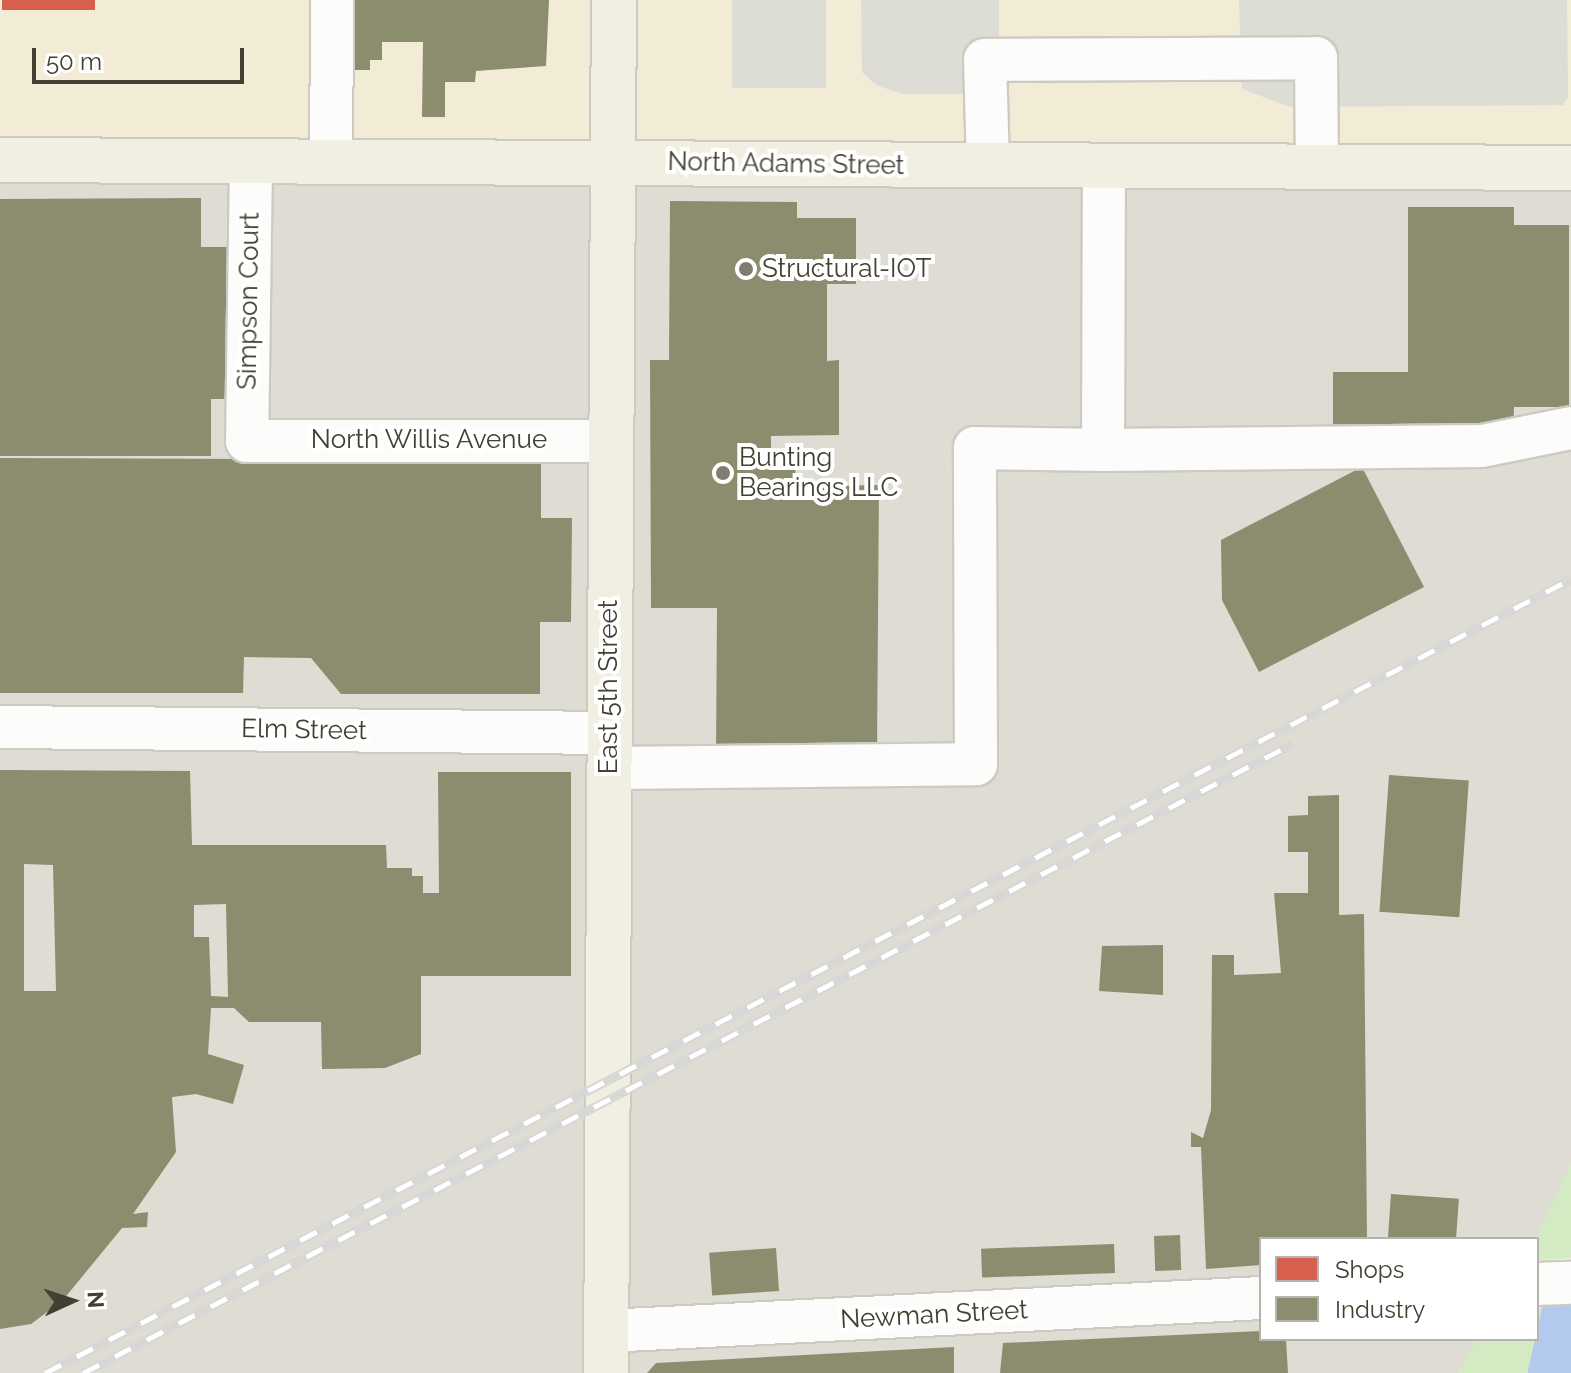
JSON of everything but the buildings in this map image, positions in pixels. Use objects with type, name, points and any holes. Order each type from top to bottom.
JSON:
[{"type":"main road","name":"East 5th Street","points":[[606,1352],[614,0]]},
{"type":"main road","name":"North Adams Street","points":[[0,160],[1571,168]]},
{"type":"street","points":[[331,161],[332,0]]},
{"type":"street","points":[[988,166],[985,60],[1316,58],[1317,167]]},
{"type":"street","name":"Simpson Court","points":[[247,441],[251,161]]},
{"type":"street","points":[[1104,166],[1103,450],[1482,446],[1571,428]]},
{"type":"street","name":"North Willis Avenue","points":[[247,441],[610,441]]},
{"type":"street","name":"Elm Street","points":[[0,727],[976,764],[975,448],[1103,450]]},
{"type":"street","points":[[1539,1284],[1571,1283]]},
{"type":"street","name":"Newman Street","points":[[606,1352],[1259,1298]]},
{"type":"shaded area","points":[[0,0],[1571,0],[1571,182],[0,182]]},
{"type":"shaded area","points":[[732,0],[826,0],[826,88],[732,88]]},
{"type":"shaded area","points":[[861,0],[999,0],[999,94],[902,94],[876,85],[862,72]]},
{"type":"shaded area","points":[[1239,0],[1567,0],[1568,97],[1563,105],[1290,107],[1242,89]]},
{"type":"shaded area","points":[[0,182],[1571,190],[1571,1165],[1536,1237],[1259,1237],[1259,1341],[1477,1341],[1458,1373],[0,1373]]},
{"type":"green space","points":[[1571,1165],[1571,1258],[1539,1260],[1539,1237],[1536,1237]]},
{"type":"green space","points":[[1571,1306],[1571,1373],[1458,1373],[1477,1341],[1539,1341],[1539,1308]]},
{"type":"waterway","points":[[1554,1373],[1571,1298]]},
{"type":"railway","points":[[45,1373],[1571,579]]},
{"type":"railway","points":[[83,1373],[1292,744]]},
{"type":"place","name":"Structural-IOT","points":[[746,269]]},
{"type":"place","name":"Bunting Bearings LLC","points":[[723,473]]}]
